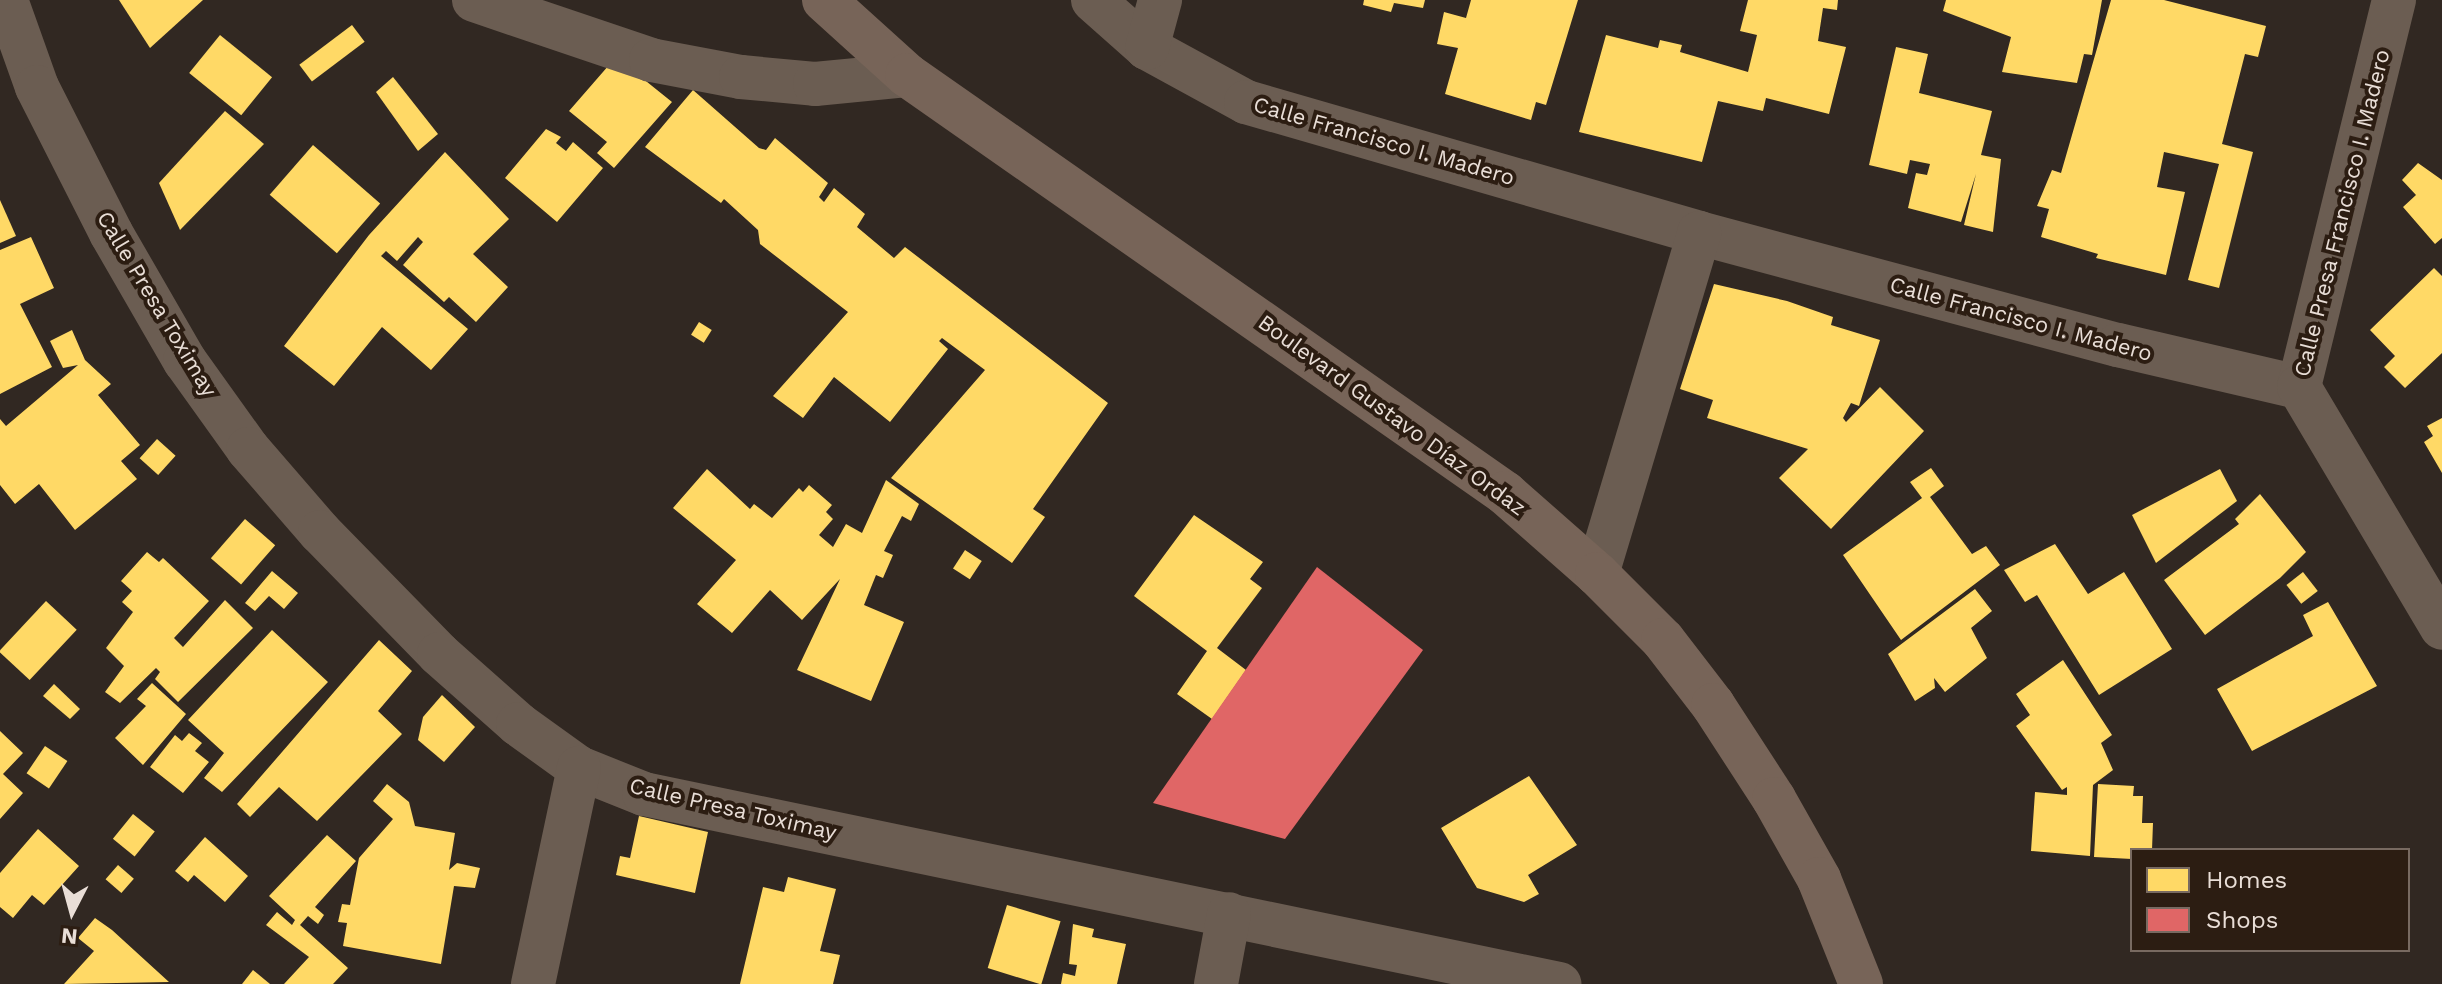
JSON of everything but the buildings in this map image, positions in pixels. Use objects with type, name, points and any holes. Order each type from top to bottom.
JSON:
[{"type":"main road","name":"Boulevard Gustavo Díaz Ordaz","points":[[824,0],[907,75],[1505,493],[1597,574],[1663,640],[1766,786],[1819,879],[1861,984]]},
{"type":"street","name":"Calle Presa Toximay","points":[[6,0],[37,87],[111,233],[185,361],[248,449],[320,532],[439,654],[518,724],[579,768],[644,794],[1559,984]]},
{"type":"street","points":[[474,0],[651,60],[741,77],[815,84],[907,75]]},
{"type":"street","name":"Calle Francisco I. Madero","points":[[1093,0],[1147,48],[1246,102],[1699,233],[2118,345],[2299,387]]},
{"type":"street","points":[[1147,48],[1160,0]]},
{"type":"street","name":"Calle Presa Francisco I. Madero","points":[[2394,0],[2299,387],[2442,628]]},
{"type":"street","points":[[1597,574],[1699,233]]},
{"type":"street","points":[[533,984],[579,768]]},
{"type":"street","points":[[1216,984],[1229,914]]}]
